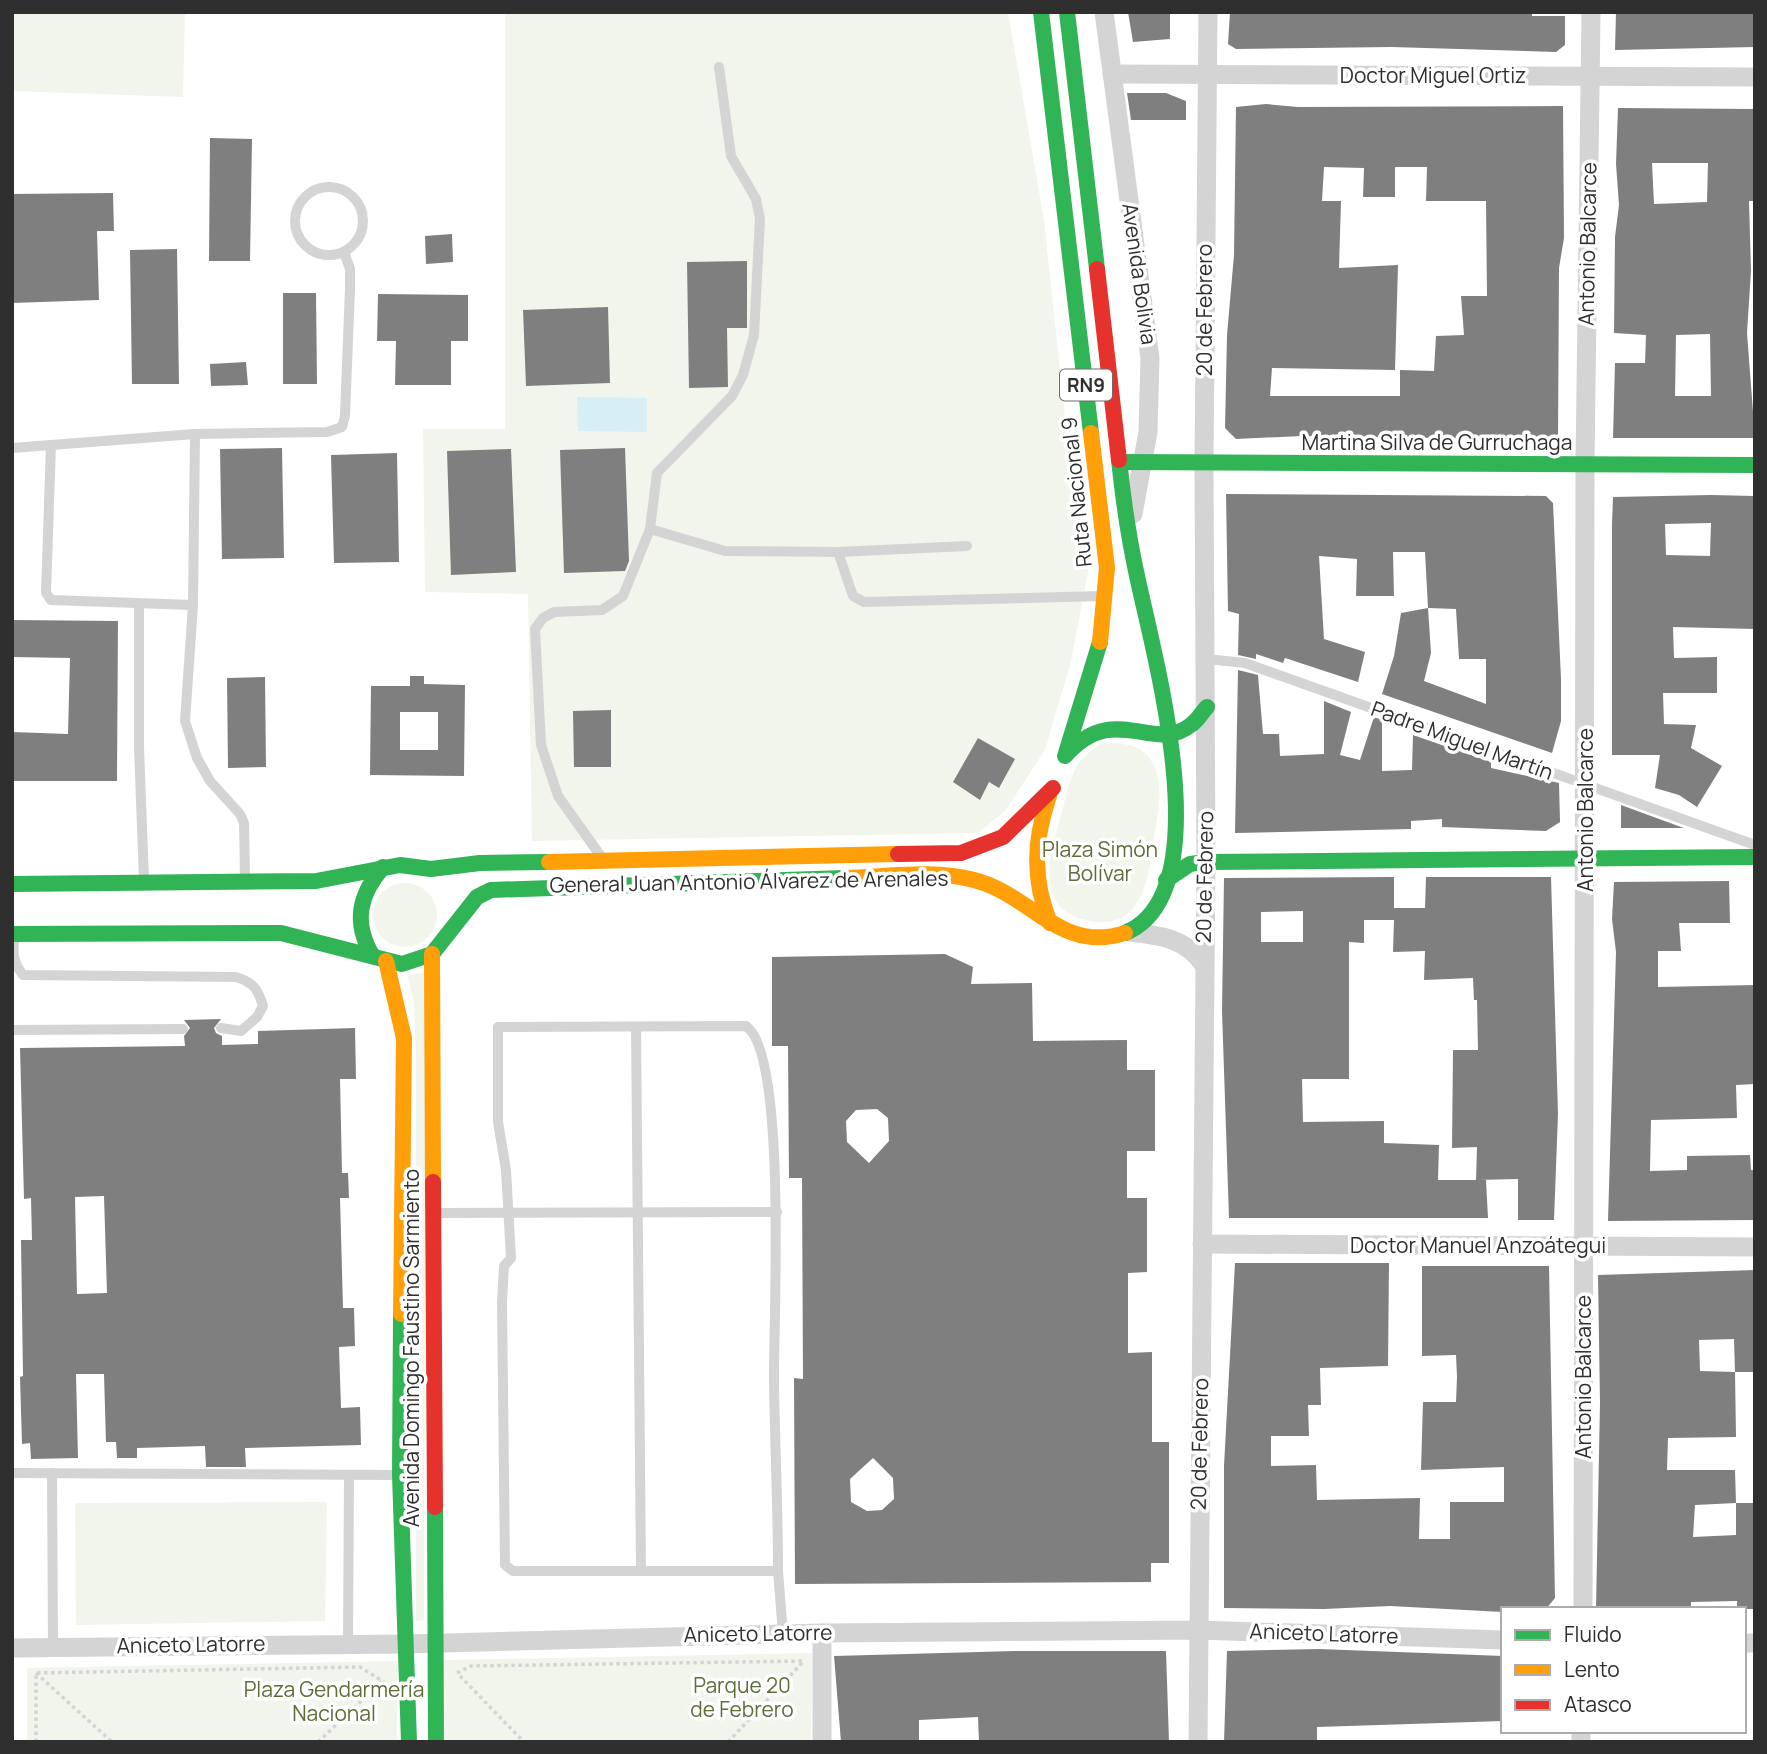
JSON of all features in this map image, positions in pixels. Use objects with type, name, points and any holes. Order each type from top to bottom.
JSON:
[{"type":"main road","name":"Ruta Nacional 9","points":[[1041,12],[1097,474],[1107,596],[1097,660],[1066,753]]},
{"type":"main road","name":"RN9","points":[[1067,12],[1129,536],[1170,736]]},
{"type":"main road","name":"Martina Silva de Gurruchaga","points":[[1120,462],[1204,465],[1755,465]]},
{"type":"main road","points":[[1050,924],[1040,903],[1034,868],[1040,822],[1066,753],[1087,734],[1100,729],[1133,729],[1170,736],[1195,724],[1207,707]]},
{"type":"main road","points":[[1129,932],[1143,924],[1166,880],[1176,821],[1170,736]]},
{"type":"main road","name":"General Juan Antonio Álvarez de Arenales","points":[[12,884],[316,881],[400,865],[437,875],[480,863],[961,853],[1003,837],[1053,788]]},
{"type":"main road","points":[[1166,880],[1190,864],[1206,862],[1755,857]]},
{"type":"main road","points":[[379,958],[362,940],[358,910],[368,882],[383,867]]},
{"type":"main road","name":"General Juan Antonio Álvarez de Arenales","points":[[432,954],[477,897],[491,890],[946,875],[975,879],[1000,889],[1050,924],[1085,940],[1102,940],[1129,932]]},
{"type":"main road","points":[[451,928],[452,903]]},
{"type":"main road","points":[[14,934],[281,933],[402,964],[432,954]]},
{"type":"main road","name":"Avenida Domingo Faustino Sarmiento","points":[[432,954],[436,1742]]},
{"type":"main road","name":"Avenida Domingo Faustino Sarmiento","points":[[379,958],[404,1038],[400,1475],[409,1742]]},
{"type":"street","name":"Avenida Bolivia","points":[[1104,12],[1150,358],[1150,414],[1129,536]]},
{"type":"street","name":"20 de Febrero","points":[[1198,1742],[1207,707],[1204,465],[1208,12]]},
{"type":"street","name":"Antonio Balcarce","points":[[1583,1607],[1587,785],[1585,463],[1591,12]]},
{"type":"street","name":"Doctor Miguel Ortiz","points":[[1112,74],[1755,77]]},
{"type":"street","name":"General Juan Antonio Álvarez de Arenales","points":[[1129,932],[1176,940],[1197,954],[1204,965]]},
{"type":"street","name":"Doctor Manuel Anzoátegui","points":[[1202,1244],[1755,1247]]},
{"type":"street","name":"Aniceto Latorre","points":[[12,1648],[407,1643],[822,1633],[1198,1630],[1501,1640]]},
{"type":"street","points":[[822,1633],[822,1742]]},
{"type":"lane","points":[[604,860],[558,796],[541,746],[536,629],[543,618],[554,612],[602,610],[614,605],[623,596],[650,529],[657,473],[738,387],[754,335],[760,219],[756,200],[731,156],[719,67]]},
{"type":"lane","points":[[338,187],[349,193],[362,212],[360,235],[344,252],[322,255],[303,244],[297,235],[295,213],[299,203],[315,189],[338,187]]},
{"type":"lane","points":[[12,448],[194,434],[327,432],[342,427],[345,416],[351,288],[350,269],[344,252]]},
{"type":"lane","points":[[194,434],[193,605],[185,721],[197,758],[210,780],[240,814],[244,823],[245,880]]},
{"type":"lane","points":[[51,445],[46,593],[51,600],[58,603],[193,605]]},
{"type":"lane","points":[[650,529],[725,551],[838,552],[967,546]]},
{"type":"lane","points":[[838,552],[853,596],[864,602],[1107,596]]},
{"type":"lane","points":[[139,605],[139,747],[144,882]]},
{"type":"lane","name":"Padre Miguel Martín","points":[[1207,659],[1245,663],[1755,845]]},
{"type":"lane","points":[[14,934],[14,968],[23,975],[236,977],[250,982],[259,992],[263,1006],[257,1017],[241,1031],[221,1028]]},
{"type":"lane","points":[[778,1571],[513,1571],[505,1565],[502,1302],[504,1266],[510,1258],[510,1213],[498,1122],[498,1027],[746,1026],[751,1029],[762,1062],[771,1117],[777,1212],[774,1385],[778,1571],[783,1634]]},
{"type":"lane","points":[[636,1027],[641,1571]]},
{"type":"lane","points":[[12,1030],[183,1029]]},
{"type":"lane","points":[[432,1213],[777,1212]]},
{"type":"lane","points":[[12,1473],[400,1475]]},
{"type":"lane","points":[[52,1473],[53,1647]]},
{"type":"lane","points":[[348,1642],[349,1475]]},
{"type":"path","points":[[457,1673],[471,1667],[804,1660]]},
{"type":"path","points":[[804,1660],[804,1674]]},
{"type":"path","points":[[728,1742],[804,1660]]},
{"type":"path","points":[[36,1673],[360,1667],[383,1680]]},
{"type":"path","points":[[36,1673],[36,1742]]},
{"type":"path","points":[[36,1673],[112,1742]]},
{"type":"path","points":[[457,1673],[457,1687]]},
{"type":"path","points":[[457,1673],[524,1742]]},
{"type":"path","points":[[383,1680],[384,1692]]},
{"type":"path","points":[[318,1742],[383,1680]]},
{"type":"green space","points":[[12,12],[185,12],[183,97],[12,91]]},
{"type":"green space","points":[[505,12],[1008,12],[1044,220],[1065,417],[1089,567],[1071,661],[1045,750],[1005,811],[978,833],[532,841],[528,594],[425,592],[423,429],[505,429]]},
{"type":"green space","name":"Plaza Simón Bolívar","points":[[1102,743],[1132,746],[1143,751],[1157,774],[1160,795],[1148,872],[1138,902],[1128,913],[1116,920],[1100,922],[1079,918],[1065,911],[1056,900],[1049,874],[1054,843],[1075,769],[1081,760]]},
{"type":"green space","points":[[405,883],[417,885],[428,892],[435,903],[435,927],[428,938],[417,945],[405,947],[393,945],[382,938],[375,927],[373,915],[375,903],[382,892],[393,885]]},
{"type":"green space","points":[[426,972],[424,1620],[416,1621],[416,1052],[414,1002],[407,975]]},
{"type":"green space","points":[[327,1502],[325,1621],[76,1625],[75,1503]]},
{"type":"green space","name":"Parque 20 de Febrero","points":[[812,1653],[811,1742],[445,1742],[443,1660]]},
{"type":"green space","name":"Plaza Gendarmería Nacional","points":[[397,1661],[397,1742],[27,1742],[27,1668]]},
{"type":"water","points":[[577,397],[647,398],[647,432],[578,431]]},
{"type":"building","points":[[1128,12],[1170,12],[1170,39],[1133,42]]},
{"type":"building","points":[[1230,12],[1532,12],[1532,16],[1565,16],[1565,45],[1556,52],[1392,47],[1236,49],[1228,44]]},
{"type":"building","points":[[1616,12],[1755,12],[1755,47],[1615,50]]},
{"type":"building","points":[[1127,93],[1166,93],[1186,101],[1186,120],[1131,120]]},
{"type":"building","points":[[1266,104],[1298,107],[1563,106],[1564,238],[1559,268],[1558,440],[1302,436],[1236,439],[1225,428],[1227,335],[1234,255],[1236,107]],"holes":[[[1324,167],[1364,168],[1363,197],[1395,197],[1395,167],[1427,167],[1426,201],[1486,201],[1487,296],[1461,296],[1464,335],[1436,336],[1434,371],[1400,370],[1400,396],[1270,396],[1272,368],[1395,370],[1398,265],[1339,268],[1341,201],[1322,201]]]},
{"type":"building","points":[[1618,108],[1755,109],[1755,201],[1749,201],[1751,271],[1747,333],[1755,438],[1613,438],[1615,363],[1645,363],[1646,335],[1614,333],[1615,237],[1619,205],[1616,164]],"holes":[[[1652,163],[1708,163],[1707,202],[1654,204]],[[1710,334],[1711,396],[1675,396],[1676,335]]]},
{"type":"building","points":[[210,138],[252,139],[250,261],[209,261]]},
{"type":"building","points":[[113,193],[114,231],[97,231],[99,300],[12,303],[12,194]]},
{"type":"building","points":[[452,234],[453,262],[426,264],[425,236]]},
{"type":"building","points":[[177,249],[179,384],[132,384],[130,250]]},
{"type":"building","points":[[747,261],[747,328],[727,328],[728,387],[689,388],[687,262]]},
{"type":"building","points":[[283,293],[316,293],[317,384],[283,384]]},
{"type":"building","points":[[378,294],[468,295],[468,341],[451,341],[451,385],[395,385],[396,341],[377,341]]},
{"type":"building","points":[[608,307],[610,383],[526,386],[523,310]]},
{"type":"building","points":[[246,362],[248,385],[211,386],[210,364]]},
{"type":"building","points":[[282,448],[284,558],[222,559],[220,449]]},
{"type":"building","points":[[625,448],[629,561],[625,571],[564,573],[560,450]]},
{"type":"building","points":[[511,449],[516,572],[451,575],[447,451]]},
{"type":"building","points":[[397,453],[399,562],[334,563],[331,455]]},
{"type":"building","points":[[1226,494],[1546,496],[1553,503],[1561,679],[1561,721],[1552,753],[1382,694],[1394,656],[1401,613],[1428,608],[1425,552],[1393,552],[1394,596],[1356,596],[1357,559],[1319,556],[1324,639],[1365,652],[1358,682],[1285,658],[1283,663],[1256,654],[1256,659],[1238,655],[1239,614],[1228,611]],"holes":[[[1428,608],[1456,609],[1459,659],[1486,659],[1486,704],[1424,681],[1431,653]]]},
{"type":"building","points":[[1755,496],[1755,629],[1673,627],[1674,658],[1717,657],[1717,693],[1663,693],[1664,724],[1696,725],[1691,748],[1722,766],[1697,807],[1679,795],[1655,788],[1660,755],[1612,755],[1613,497]],"holes":[[[1711,523],[1710,556],[1666,555],[1665,524]]]},
{"type":"building","points":[[12,620],[118,621],[117,781],[12,781],[12,732],[68,734],[70,658],[12,657]]},
{"type":"building","points":[[1238,670],[1258,675],[1263,734],[1279,734],[1280,756],[1324,754],[1324,701],[1351,712],[1340,755],[1360,760],[1374,717],[1382,720],[1382,771],[1412,770],[1413,735],[1491,762],[1491,768],[1559,783],[1560,822],[1546,831],[1442,827],[1442,819],[1411,821],[1411,829],[1235,833]]},
{"type":"building","points":[[410,676],[424,676],[424,684],[465,685],[464,776],[370,775],[371,686],[410,686]],"holes":[[[400,712],[438,712],[438,750],[400,750]]]},
{"type":"building","points":[[265,677],[266,767],[228,768],[227,678]]},
{"type":"building","points":[[611,710],[611,767],[574,767],[573,711]]},
{"type":"building","points":[[978,738],[1015,759],[999,788],[989,782],[980,800],[953,782]]},
{"type":"building","points":[[1621,805],[1681,827],[1684,828],[1621,828]]},
{"type":"building","points":[[1394,877],[1394,908],[1425,908],[1426,877],[1551,877],[1558,1114],[1554,1220],[1518,1220],[1518,1179],[1476,1180],[1486,1180],[1488,1218],[1229,1218],[1222,1011],[1224,878]],"holes":[[[1303,911],[1303,942],[1261,942],[1261,912]],[[1364,920],[1394,920],[1393,952],[1425,951],[1424,980],[1473,978],[1474,1000],[1477,1000],[1478,1050],[1453,1050],[1452,1148],[1477,1147],[1476,1180],[1438,1180],[1439,1145],[1384,1143],[1384,1121],[1303,1122],[1302,1079],[1349,1079],[1349,942],[1364,943]]]},
{"type":"building","points":[[1729,881],[1730,923],[1679,923],[1681,951],[1658,951],[1658,987],[1755,985],[1755,1084],[1736,1085],[1737,1118],[1651,1120],[1650,1171],[1687,1170],[1687,1156],[1750,1155],[1751,1170],[1755,1170],[1755,1220],[1608,1221],[1616,952],[1612,919],[1614,882]]},
{"type":"building","points":[[945,954],[973,967],[971,984],[1032,983],[1033,1041],[1127,1040],[1127,1070],[1155,1070],[1155,1151],[1127,1151],[1127,1198],[1147,1198],[1147,1272],[1128,1273],[1128,1353],[1152,1352],[1152,1442],[1169,1442],[1169,1563],[1151,1563],[1151,1582],[795,1584],[794,1378],[803,1379],[802,1178],[789,1178],[788,1046],[772,1046],[772,957]],"holes":[[[877,1109],[888,1118],[889,1141],[869,1163],[847,1142],[846,1121],[856,1110]],[[873,1458],[893,1478],[894,1499],[882,1510],[867,1511],[851,1502],[850,1479]]]},
{"type":"building","points":[[221,1019],[214,1028],[216,1033],[222,1036],[222,1045],[258,1044],[258,1031],[355,1028],[356,1079],[340,1079],[342,1173],[348,1173],[349,1198],[340,1198],[343,1308],[354,1308],[355,1346],[339,1347],[341,1408],[360,1407],[361,1445],[245,1448],[246,1467],[206,1467],[205,1446],[137,1448],[137,1458],[117,1458],[116,1442],[106,1442],[104,1374],[76,1374],[78,1458],[31,1459],[30,1443],[22,1444],[20,1377],[23,1376],[21,1240],[32,1240],[31,1198],[24,1199],[20,1048],[185,1046],[184,1036],[190,1028],[184,1020]],"holes":[[[104,1196],[107,1293],[77,1294],[75,1197]]]},
{"type":"building","points":[[1235,1263],[1389,1263],[1388,1366],[1320,1368],[1321,1405],[1308,1405],[1309,1436],[1271,1436],[1271,1466],[1316,1465],[1317,1500],[1420,1498],[1419,1539],[1450,1539],[1450,1502],[1504,1502],[1504,1467],[1421,1470],[1423,1402],[1456,1402],[1457,1377],[1456,1355],[1422,1356],[1422,1266],[1549,1266],[1555,1598],[1548,1607],[1501,1607],[1501,1612],[1390,1606],[1324,1609],[1224,1608],[1224,1466]]},
{"type":"building","points":[[1755,1270],[1755,1372],[1735,1372],[1736,1437],[1668,1438],[1667,1470],[1735,1470],[1736,1503],[1755,1503],[1755,1609],[1737,1607],[1737,1601],[1691,1602],[1691,1607],[1596,1607],[1600,1403],[1598,1275]],"holes":[[[1734,1339],[1735,1372],[1700,1371],[1699,1340]],[[1736,1503],[1736,1535],[1693,1537],[1695,1505]]]},
{"type":"building","points":[[1319,1649],[1501,1656],[1501,1721],[1317,1727],[1317,1742],[1224,1742],[1227,1651]]},
{"type":"building","points":[[1015,1651],[1166,1651],[1169,1742],[979,1742],[978,1717],[919,1720],[919,1742],[841,1742],[834,1656]]},
{"type":"traffic: fast","points":[[1041,12],[1091,433]]},
{"type":"traffic: fast","points":[[1067,12],[1097,269]]},
{"type":"traffic: fast","points":[[1119,460],[1136,571],[1165,708],[1173,765],[1176,821],[1171,870],[1155,909],[1125,933]]},
{"type":"traffic: fast","points":[[1120,462],[1755,465]]},
{"type":"traffic: fast","points":[[1066,753],[1100,642]]},
{"type":"traffic: fast","points":[[1065,756],[1083,740],[1101,731],[1117,729],[1163,734],[1178,732],[1194,722],[1207,707]]},
{"type":"traffic: fast","points":[[1166,880],[1190,864],[1206,862],[1755,857]]},
{"type":"traffic: fast","points":[[12,884],[316,881],[400,865],[431,869],[480,863],[549,862]]},
{"type":"traffic: fast","points":[[372,955],[362,931],[361,909],[368,888],[383,867]]},
{"type":"traffic: fast","points":[[12,934],[281,933],[402,964],[432,954],[477,897],[491,890],[845,878]]},
{"type":"traffic: fast","points":[[401,1314],[400,1475],[409,1742]]},
{"type":"traffic: fast","points":[[435,1507],[436,1742]]},
{"type":"traffic: slow","points":[[1091,433],[1107,568],[1100,642]]},
{"type":"traffic: slow","points":[[1049,796],[1040,828],[1037,860],[1040,891],[1050,923]]},
{"type":"traffic: slow","points":[[549,862],[898,854]]},
{"type":"traffic: slow","points":[[845,878],[926,874],[974,880],[994,887],[1046,920],[1082,936],[1102,937],[1125,933]]},
{"type":"traffic: slow","points":[[432,954],[433,1182]]},
{"type":"traffic: slow","points":[[386,961],[404,1038],[401,1314]]},
{"type":"traffic: jam","points":[[1097,269],[1119,460]]},
{"type":"traffic: jam","points":[[898,854],[961,853],[1003,837],[1053,788]]},
{"type":"traffic: jam","points":[[433,1182],[435,1507]]}]
